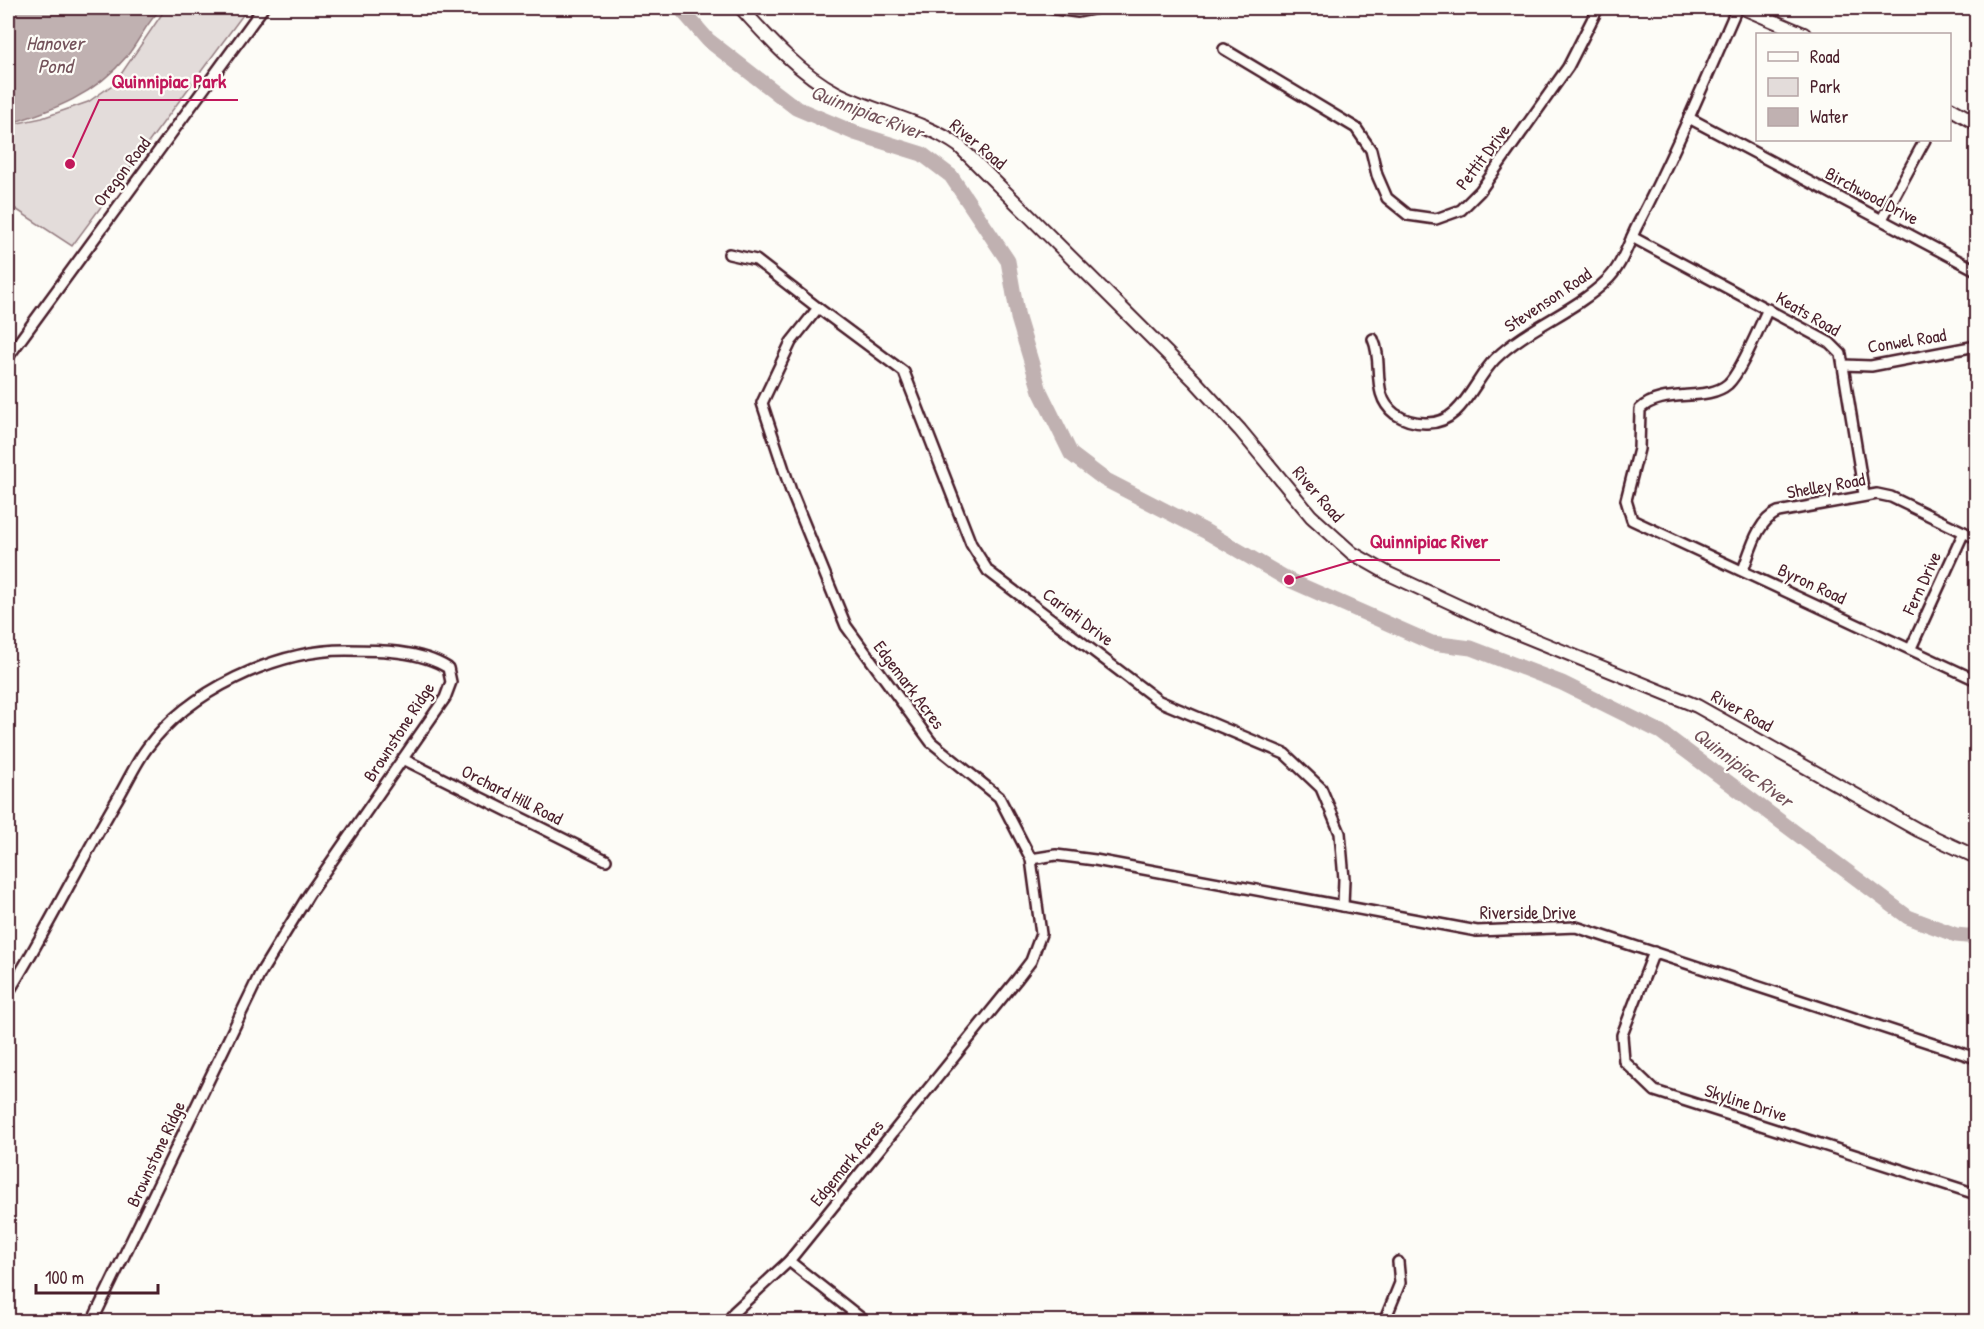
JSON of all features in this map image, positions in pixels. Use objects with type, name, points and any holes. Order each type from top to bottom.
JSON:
[{"type":"main road","name":"River Road","points":[[741,8],[802,68],[834,92],[930,129],[959,146],[1194,380],[1240,430],[1311,516],[1352,553],[1389,574],[1490,621],[1697,706],[1918,830],[1977,857]]},
{"type":"main road","points":[[1743,8],[1802,33]]},
{"type":"main road","points":[[1951,109],[1977,123]]},
{"type":"street","name":"Oregon Road","points":[[8,357],[263,8]]},
{"type":"street","points":[[1048,8],[1078,12],[1098,8]]},
{"type":"street","name":"Pettit Drive","points":[[1224,49],[1356,128],[1371,150],[1377,175],[1387,198],[1408,215],[1436,219],[1461,210],[1480,191],[1568,67],[1598,8]]},
{"type":"street","name":"Stevenson Road","points":[[1373,339],[1379,358],[1379,390],[1394,413],[1418,423],[1445,420],[1458,409],[1493,360],[1516,341],[1607,280],[1632,237],[1689,118],[1737,8]]},
{"type":"street","name":"Birchwood Drive","points":[[1689,118],[1977,270]]},
{"type":"street","points":[[1882,219],[1924,141]]},
{"type":"street","name":"Keats Road","points":[[1632,237],[1830,343],[1841,354],[1858,471],[1864,494]]},
{"type":"street","points":[[729,254],[756,260],[818,308]]},
{"type":"street","name":"Edgemark Acres","points":[[728,1322],[734,1312],[789,1260],[1031,961],[1038,947],[1041,927],[1031,859],[999,797],[931,742],[846,626],[791,491],[762,403],[791,342],[818,308]]},
{"type":"street","name":"Cariati Drive","points":[[818,308],[904,372],[971,544],[988,571],[1159,701],[1285,754],[1321,788],[1340,833],[1344,879],[1343,906]]},
{"type":"street","name":"Byron Road","points":[[1768,309],[1730,383],[1714,390],[1647,402],[1640,410],[1639,449],[1626,500],[1632,520],[1977,680]]},
{"type":"street","name":"Conwel Road","points":[[1844,365],[1872,366],[1977,346]]},
{"type":"street","name":"Shelley Road","points":[[1743,570],[1768,516],[1778,512],[1843,501],[1864,494],[1891,497],[1977,538]]},
{"type":"street","name":"Fern Drive","points":[[1911,648],[1964,532]]},
{"type":"street","name":"Brownstone Ridge","points":[[8,993],[34,952],[94,839],[148,747],[174,718],[209,691],[245,673],[290,658],[333,650],[377,650],[435,659],[448,668],[451,682],[445,698],[309,894],[260,974],[92,1322]]},
{"type":"street","name":"Orchard Hill Road","points":[[403,759],[606,860]]},
{"type":"street","name":"Riverside Drive","points":[[1031,859],[1056,855],[1086,858],[1477,931],[1576,927],[1977,1058]]},
{"type":"street","name":"Skyline Drive","points":[[1654,952],[1622,1035],[1624,1061],[1655,1091],[1977,1194]]},
{"type":"street","points":[[789,1260],[866,1322]]},
{"type":"street","points":[[1384,1322],[1400,1283],[1398,1262]]},
{"type":"green space","points":[[166,8],[248,8],[72,246],[8,204],[8,125],[42,118],[88,102],[115,83]]},
{"type":"water","name":"Hanover Pond","points":[[8,8],[162,8],[127,56],[101,81],[57,107],[8,124]]},
{"type":"waterway","name":"Quinnipiac River","points":[[680,8],[708,40],[796,108],[855,133],[922,154],[951,176],[1008,261],[1018,318],[1040,391],[1071,454],[1104,479],[1205,531],[1289,580],[1432,643],[1471,648],[1562,683],[1661,732],[1908,917],[1956,935],[1976,937]]},
{"type":"place","name":"Quinnipiac Park","points":[[70,164]]},
{"type":"place","name":"Quinnipiac River","points":[[1289,580]]}]
